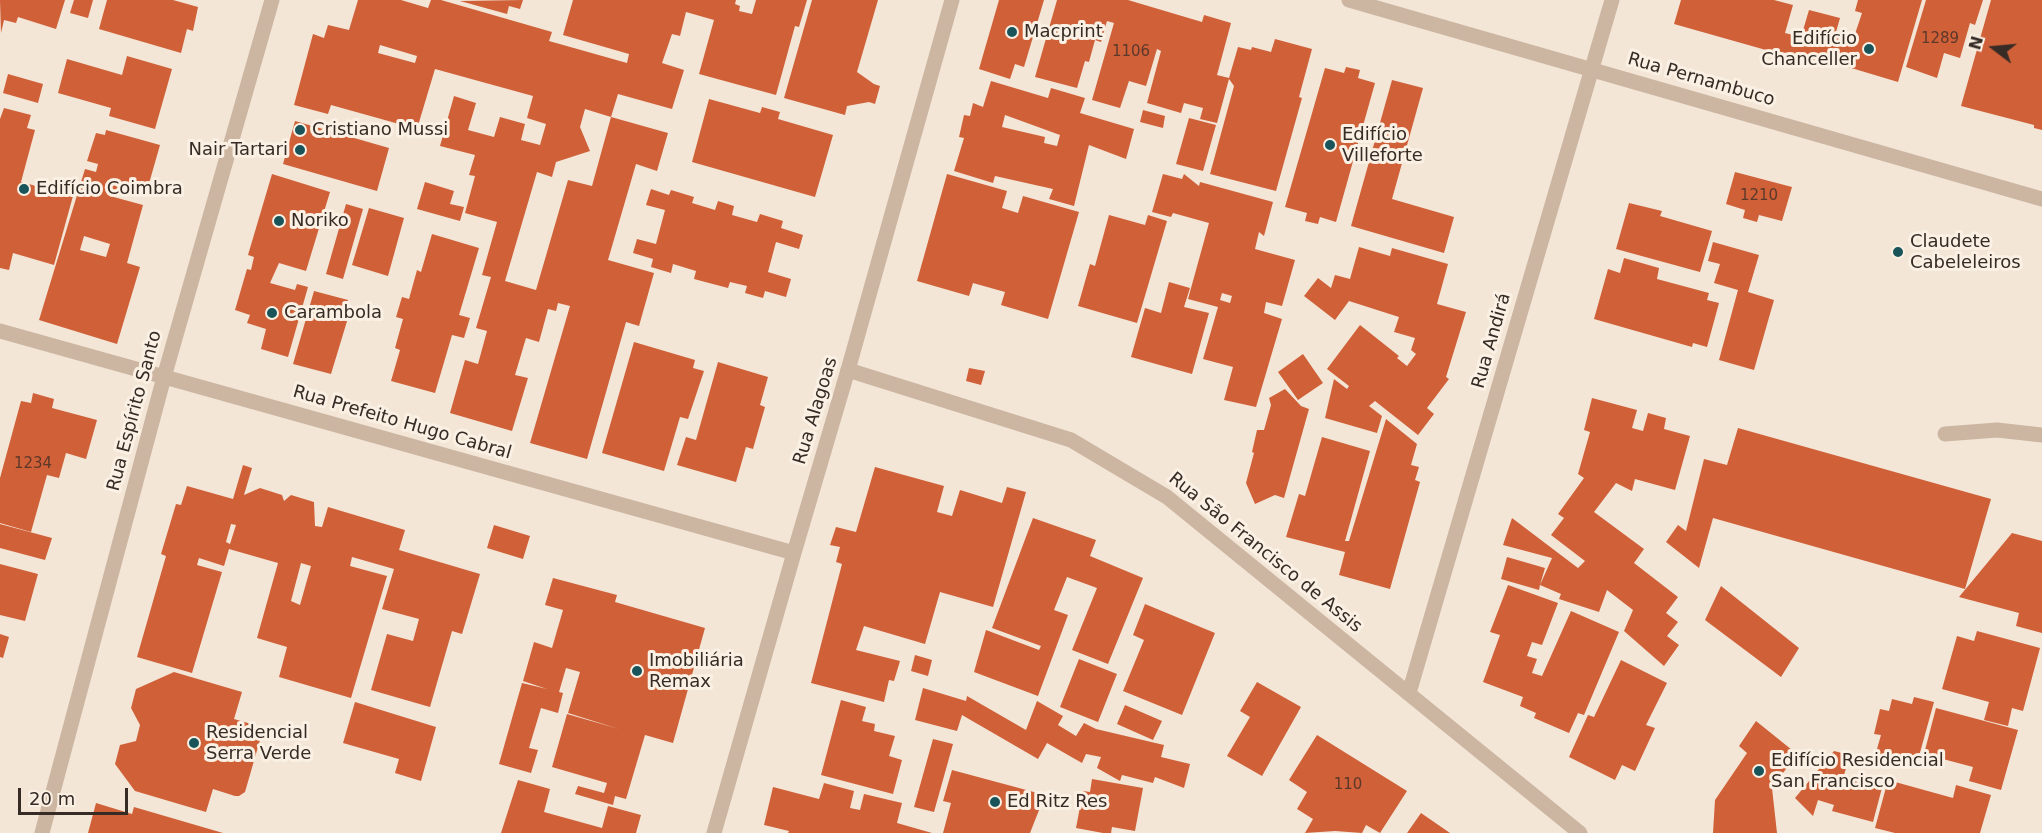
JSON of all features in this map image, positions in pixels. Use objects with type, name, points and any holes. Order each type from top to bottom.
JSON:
[{"type":"street","name":"Rua Espírito Santo","points":[[42,833],[164,377],[272,0]]},
{"type":"street","name":"Rua Alagoas","points":[[714,833],[848,370],[951,0]]},
{"type":"street","name":"Rua Pernambuco","points":[[1349,0],[2042,199]]},
{"type":"street","name":"Rua Andirá","points":[[1409,693],[1612,0]]},
{"type":"street","name":"Rua Prefeito Hugo Cabral","points":[[0,331],[794,553]]},
{"type":"street","name":"Rua São Francisco de Assis","points":[[848,370],[1071,440],[1167,497],[1580,833]]},
{"type":"street","points":[[1945,434],[1996,430],[2042,435]]},
{"type":"building","points":[[0,0],[65,0],[56,29],[18,17],[16,23],[4,20],[1,33]]},
{"type":"building","points":[[74,0],[93,0],[88,18],[70,13]]},
{"type":"building","points":[[107,0],[173,0],[198,7],[193,31],[187,29],[181,53],[99,29]]},
{"type":"building","points":[[358,0],[401,0],[428,8],[431,0],[441,0],[552,32],[549,41],[627,63],[629,54],[563,35],[573,0],[736,0],[735,4],[740,6],[739,11],[752,14],[756,0],[807,0],[799,27],[795,26],[776,95],[699,74],[714,20],[686,12],[680,36],[672,34],[662,63],[684,70],[672,109],[618,94],[611,117],[668,133],[657,171],[636,164],[608,260],[654,273],[639,326],[626,322],[587,459],[530,443],[570,306],[558,303],[556,311],[548,309],[539,342],[526,338],[515,375],[528,378],[512,431],[450,413],[465,360],[478,364],[487,331],[476,328],[491,277],[482,275],[497,222],[465,213],[475,176],[469,175],[475,155],[440,146],[454,96],[476,103],[468,130],[494,137],[500,117],[525,124],[521,140],[540,145],[546,124],[527,118],[533,96],[435,69],[417,129],[331,105],[328,114],[294,105],[313,34],[324,38],[328,25],[349,30]],"holes":[[[380,45],[417,56],[415,63],[378,53]],[[585,109],[611,117],[592,186],[568,180],[536,290],[505,281],[537,172],[552,177],[556,162],[590,151],[580,127]]]},
{"type":"building","points":[[523,0],[520,9],[509,6],[507,14],[460,1]]},
{"type":"building","points":[[812,0],[878,0],[857,72],[880,86],[875,104],[869,102],[847,106],[845,115],[784,98]]},
{"type":"building","name":"Macprint","points":[[999,0],[1044,0],[1024,67],[1015,64],[1010,79],[979,69]]},
{"type":"building","points":[[1057,0],[1128,0],[1202,22],[1204,15],[1231,23],[1217,75],[1229,78],[1238,47],[1251,50],[1252,47],[1271,52],[1275,39],[1312,49],[1299,97],[1302,98],[1276,191],[1210,174],[1234,86],[1229,79],[1217,123],[1200,119],[1203,108],[1184,103],[1181,113],[1147,103],[1161,51],[1157,49],[1146,86],[1129,81],[1120,108],[1092,100],[1114,23],[1107,21],[1101,42],[1095,40],[1089,62],[1085,61],[1077,88],[1035,77]]},
{"type":"building","points":[[1681,0],[1774,0],[1793,5],[1785,33],[1801,37],[1809,10],[1840,18],[1836,32],[1854,37],[1862,13],[1855,11],[1858,0],[1922,0],[1898,82],[1828,61],[1827,63],[1773,50],[1773,52],[1674,24]]},
{"type":"building","points":[[1926,0],[1983,0],[1975,25],[1970,23],[1960,58],[1944,53],[1937,78],[1906,67]]},
{"type":"building","points":[[1991,0],[2042,0],[2042,130],[2034,128],[2034,125],[1961,106]]},
{"type":"building","points":[[127,56],[172,69],[155,129],[109,116],[111,108],[58,93],[67,59],[122,75]]},
{"type":"building","name":"Edifício Villeforte","points":[[1346,67],[1360,70],[1358,78],[1375,83],[1336,222],[1320,217],[1318,224],[1305,221],[1307,213],[1285,207],[1325,68],[1344,73]]},
{"type":"building","points":[[8,74],[43,84],[38,103],[3,93]]},
{"type":"building","points":[[1392,80],[1423,88],[1392,199],[1454,217],[1444,253],[1351,226]]},
{"type":"building","points":[[991,81],[1048,98],[1051,88],[1085,98],[1080,113],[1134,129],[1126,159],[1089,145],[1074,206],[1049,199],[1053,189],[995,176],[993,183],[954,171],[964,138],[959,137],[964,115],[970,116],[973,103],[983,107]],"holes":[[[1005,115],[1060,135],[1057,146],[1044,143],[1045,137],[1002,127]]]},
{"type":"building","points":[[709,99],[760,113],[762,107],[780,112],[778,119],[833,135],[815,197],[692,162]]},
{"type":"building","name":"Edifício Coimbra","points":[[4,108],[31,115],[27,128],[35,130],[21,182],[73,196],[54,265],[13,253],[9,270],[0,268],[0,119]]},
{"type":"building","points":[[1143,110],[1165,116],[1163,128],[1140,122]]},
{"type":"building","points":[[1189,118],[1216,125],[1203,171],[1176,164]]},
{"type":"building","points":[[295,121],[389,148],[377,191],[283,164]]},
{"type":"building","points":[[106,130],[160,145],[148,187],[135,184],[132,194],[112,189],[110,196],[143,205],[127,263],[140,267],[117,344],[39,320],[85,169],[96,172],[98,164],[87,161],[96,133],[105,135]],"holes":[[[84,236],[110,244],[106,257],[80,250]]]},
{"type":"building","points":[[1735,172],[1792,187],[1782,221],[1759,215],[1757,222],[1743,218],[1745,210],[1726,204]]},
{"type":"building","points":[[272,174],[330,192],[306,271],[279,263],[270,283],[295,290],[297,284],[308,287],[288,357],[261,349],[266,329],[247,323],[250,315],[235,310],[247,269],[251,270],[254,257],[248,255]]},
{"type":"building","points":[[947,174],[1007,191],[1002,208],[1018,213],[1023,196],[1079,212],[1048,319],[1001,305],[1005,292],[973,283],[969,296],[917,281]]},
{"type":"building","points":[[1163,174],[1182,179],[1184,174],[1199,186],[1200,182],[1273,202],[1264,236],[1259,232],[1255,249],[1295,260],[1282,306],[1266,302],[1264,313],[1282,319],[1256,407],[1224,400],[1233,367],[1203,359],[1218,307],[1188,299],[1209,223],[1173,213],[1171,217],[1152,212]],"holes":[[[1222,293],[1232,296],[1230,303],[1220,300]]]},
{"type":"building","points":[[425,182],[454,191],[450,204],[464,207],[460,221],[417,209]]},
{"type":"building","points":[[651,189],[669,195],[671,190],[694,197],[692,203],[715,210],[718,201],[734,206],[732,215],[757,222],[760,214],[783,221],[781,228],[803,235],[799,249],[776,242],[768,272],[791,279],[786,297],[765,291],[763,298],[745,293],[747,286],[730,282],[728,288],[694,279],[696,271],[673,264],[671,273],[651,267],[653,259],[633,253],[637,239],[656,244],[665,210],[646,205]]},
{"type":"building","points":[[1629,203],[1662,211],[1660,216],[1712,231],[1700,272],[1616,249]]},
{"type":"building","points":[[346,204],[363,209],[343,279],[326,274]]},
{"type":"building","points":[[369,208],[404,218],[388,276],[352,265]]},
{"type":"building","points":[[1109,215],[1145,225],[1148,215],[1167,221],[1137,323],[1078,306],[1090,264],[1095,266]]},
{"type":"building","points":[[432,234],[479,248],[459,315],[470,318],[464,338],[452,335],[435,393],[391,381],[400,350],[395,348],[403,319],[396,317],[402,297],[409,299],[417,270],[421,272]]},
{"type":"building","points":[[1713,242],[1759,255],[1748,292],[1774,300],[1754,370],[1719,360],[1738,290],[1714,283],[1720,264],[1708,261]]},
{"type":"building","points":[[1359,247],[1390,256],[1392,248],[1448,264],[1437,304],[1466,312],[1446,377],[1449,379],[1427,408],[1434,414],[1418,435],[1375,401],[1369,406],[1382,416],[1377,433],[1325,418],[1334,379],[1347,389],[1349,386],[1327,369],[1360,325],[1399,356],[1397,358],[1407,366],[1416,354],[1411,350],[1415,338],[1394,332],[1399,317],[1349,301],[1335,320],[1304,296],[1318,278],[1331,288],[1335,275],[1350,279]]},
{"type":"building","points":[[1624,258],[1659,268],[1657,279],[1709,293],[1707,300],[1719,303],[1707,347],[1693,343],[1692,347],[1594,319],[1608,269],[1620,273]]},
{"type":"building","points":[[1169,282],[1190,288],[1184,307],[1209,313],[1192,374],[1131,357],[1145,308],[1161,313]]},
{"type":"building","points":[[314,291],[348,300],[346,307],[351,308],[331,374],[293,364]]},
{"type":"building","points":[[634,342],[695,360],[693,368],[704,371],[688,419],[680,417],[664,471],[602,453]]},
{"type":"building","points":[[1303,354],[1323,383],[1298,400],[1278,372]]},
{"type":"building","points":[[718,362],[768,377],[760,405],[765,407],[753,449],[746,447],[736,482],[677,465],[686,437],[696,440]]},
{"type":"building","points":[[969,368],[985,371],[981,385],[966,381]]},
{"type":"building","points":[[1285,389],[1301,406],[1309,409],[1284,498],[1275,495],[1255,504],[1246,483],[1257,430],[1264,430],[1271,405],[1269,398]]},
{"type":"building","points":[[33,393],[54,399],[52,408],[97,420],[86,459],[66,453],[59,478],[47,475],[31,532],[0,523],[0,478],[21,401],[31,403]]},
{"type":"building","points":[[1592,398],[1637,410],[1632,428],[1643,431],[1648,413],[1666,418],[1664,429],[1690,436],[1675,490],[1635,479],[1632,491],[1616,483],[1594,512],[1644,549],[1634,563],[1678,597],[1666,613],[1678,622],[1667,636],[1679,645],[1664,666],[1624,631],[1633,610],[1607,590],[1599,612],[1559,599],[1561,594],[1540,585],[1552,558],[1503,545],[1512,518],[1578,568],[1585,561],[1551,535],[1564,518],[1558,514],[1584,478],[1578,474],[1590,432],[1584,430]]},
{"type":"building","points":[[1386,419],[1417,444],[1411,465],[1419,467],[1415,480],[1420,482],[1390,589],[1339,575],[1345,552],[1286,537],[1299,494],[1305,496],[1322,437],[1370,451],[1345,541],[1349,541]]},
{"type":"building","points":[[1738,428],[1991,499],[1965,589],[1713,518],[1699,568],[1666,542],[1678,525],[1686,531],[1704,459],[1727,465]]},
{"type":"building","points":[[243,465],[252,468],[244,495],[260,488],[282,495],[284,501],[291,495],[314,502],[315,526],[322,527],[328,507],[405,530],[399,550],[480,574],[462,634],[452,631],[430,707],[371,690],[387,634],[413,641],[419,619],[382,609],[394,569],[352,557],[350,566],[387,576],[351,698],[279,677],[287,647],[257,638],[278,563],[229,549],[224,566],[199,558],[197,565],[222,572],[192,673],[137,657],[166,556],[161,554],[176,504],[181,505],[187,486],[233,499]],"holes":[[[231,524],[236,525],[230,544],[226,542]],[[301,563],[311,566],[300,605],[291,601]]]},
{"type":"building","points":[[875,467],[944,486],[937,512],[952,516],[960,490],[1002,503],[1007,487],[1026,492],[993,607],[940,592],[925,644],[864,626],[856,650],[900,661],[894,681],[889,680],[884,702],[811,683],[842,564],[836,562],[840,547],[830,545],[836,527],[856,532]]},
{"type":"building","points":[[1033,518],[1096,540],[1090,556],[1143,578],[1108,664],[1072,650],[1097,588],[1067,577],[1054,610],[1068,615],[1038,696],[974,672],[986,630],[1039,650],[1041,646],[992,628]]},
{"type":"building","points":[[0,524],[52,538],[45,560],[0,548]]},
{"type":"building","points":[[494,525],[530,536],[523,559],[487,548]]},
{"type":"building","points":[[2012,533],[2042,541],[2042,633],[2016,626],[2019,613],[1959,597]]},
{"type":"building","points":[[1507,557],[1545,568],[1539,590],[1501,579]]},
{"type":"building","points":[[0,564],[38,574],[25,621],[0,615]]},
{"type":"building","points":[[553,578],[617,595],[615,602],[705,628],[673,743],[645,735],[626,799],[615,796],[613,805],[575,794],[578,786],[604,793],[607,783],[552,767],[567,714],[619,729],[568,713],[580,672],[566,668],[559,692],[563,693],[558,713],[541,708],[529,748],[538,750],[531,773],[499,764],[522,683],[547,689],[523,681],[534,642],[552,648],[563,610],[545,605]]},
{"type":"building","points":[[1508,585],[1558,603],[1542,645],[1532,642],[1527,656],[1537,659],[1532,673],[1542,676],[1571,611],[1619,632],[1584,715],[1578,713],[1569,733],[1534,718],[1536,713],[1520,706],[1523,697],[1483,682],[1500,635],[1490,632]]},
{"type":"building","points":[[1721,586],[1799,648],[1781,677],[1705,620]]},
{"type":"building","points":[[1145,604],[1215,633],[1182,715],[1123,691],[1144,640],[1133,635]]},
{"type":"building","points":[[1977,631],[2040,648],[2023,711],[2012,708],[2008,726],[1984,720],[1989,702],[1942,689],[1957,636],[1974,641]]},
{"type":"building","points":[[0,634],[9,637],[3,658],[0,657]]},
{"type":"building","points":[[915,655],[932,660],[928,676],[911,671]]},
{"type":"building","points":[[1079,659],[1117,674],[1098,722],[1060,707]]},
{"type":"building","points":[[1621,660],[1667,683],[1646,725],[1655,728],[1635,771],[1622,765],[1615,780],[1569,757],[1588,715],[1594,717]]},
{"type":"building","name":"Residencial Serra Verde","points":[[174,672],[242,692],[234,719],[255,725],[262,733],[245,792],[235,796],[213,789],[206,812],[135,791],[115,764],[120,745],[136,741],[140,725],[131,708],[136,689]]},
{"type":"building","points":[[1257,682],[1301,707],[1262,776],[1227,756],[1250,717],[1240,711]]},
{"type":"building","points":[[923,688],[966,701],[967,696],[1026,730],[1037,701],[1063,716],[1058,725],[1076,736],[1084,723],[1096,729],[1164,745],[1161,757],[1190,764],[1184,788],[1155,777],[1153,783],[1122,775],[1120,781],[1097,768],[1101,757],[1086,754],[1082,763],[1047,743],[1038,759],[962,715],[957,731],[915,720]]},
{"type":"building","points":[[1914,697],[1934,702],[1916,767],[1875,756],[1881,735],[1874,734],[1880,709],[1889,711],[1892,699],[1912,704]]},
{"type":"building","points":[[841,700],[866,707],[862,721],[875,724],[874,731],[895,736],[889,756],[902,760],[893,794],[821,775]]},
{"type":"building","points":[[355,702],[436,727],[421,781],[395,773],[399,759],[343,743]]},
{"type":"building","points":[[1125,705],[1162,721],[1153,740],[1117,724]]},
{"type":"building","points":[[1936,708],[2018,730],[2001,790],[1969,781],[1973,767],[1924,754]]},
{"type":"building","name":"Edifício Residencial San Francisco","points":[[1756,721],[1797,754],[1772,788],[1777,833],[1713,833],[1715,800],[1747,753],[1739,746]]},
{"type":"building","points":[[1317,735],[1407,791],[1380,833],[1366,825],[1362,833],[1335,831],[1305,833],[1313,819],[1297,809],[1307,792],[1289,780]]},
{"type":"building","points":[[933,739],[953,744],[934,812],[914,807]]},
{"type":"building","points":[[1834,751],[1850,755],[1844,775],[1883,784],[1873,822],[1832,811],[1834,805],[1818,800],[1813,816],[1795,798]]},
{"type":"building","name":"Ed Ritz Res","points":[[952,770],[1045,795],[1030,833],[943,833],[951,803],[943,801]]},
{"type":"building","points":[[1092,779],[1143,788],[1135,831],[1112,827],[1111,833],[1103,833],[1076,828],[1083,791],[1090,792]]},
{"type":"building","points":[[518,780],[550,789],[544,812],[602,828],[608,806],[641,815],[636,833],[501,833]]},
{"type":"building","points":[[1888,780],[1953,798],[1956,785],[1991,795],[1980,833],[1895,833],[1875,828]]},
{"type":"building","points":[[824,783],[854,791],[850,808],[860,810],[864,794],[902,803],[897,823],[932,833],[788,833],[789,831],[764,825],[773,787],[819,799]]},
{"type":"building","points":[[96,803],[132,814],[134,807],[223,833],[88,833]]},
{"type":"building","points":[[1421,813],[1450,833],[1407,833]]},
{"type":"place","name":"Macprint","points":[[1012,32]]},
{"type":"place","name":"Edifício Chanceller","points":[[1869,49]]},
{"type":"place","name":"Cristiano Mussi","points":[[300,130]]},
{"type":"place","name":"Edifício Villeforte","points":[[1330,145]]},
{"type":"place","name":"Nair Tartari","points":[[300,150]]},
{"type":"place","name":"Edifício Coimbra","points":[[24,189]]},
{"type":"place","name":"Noriko","points":[[279,221]]},
{"type":"place","name":"Claudete Cabeleleiros","points":[[1898,252]]},
{"type":"place","name":"Carambola","points":[[272,313]]},
{"type":"place","name":"Imobiliária Remax","points":[[637,671]]},
{"type":"place","name":"Residencial Serra Verde","points":[[194,743]]},
{"type":"place","name":"Edifício Residencial San Francisco","points":[[1759,771]]},
{"type":"place","name":"Ed Ritz Res","points":[[995,802]]}]
